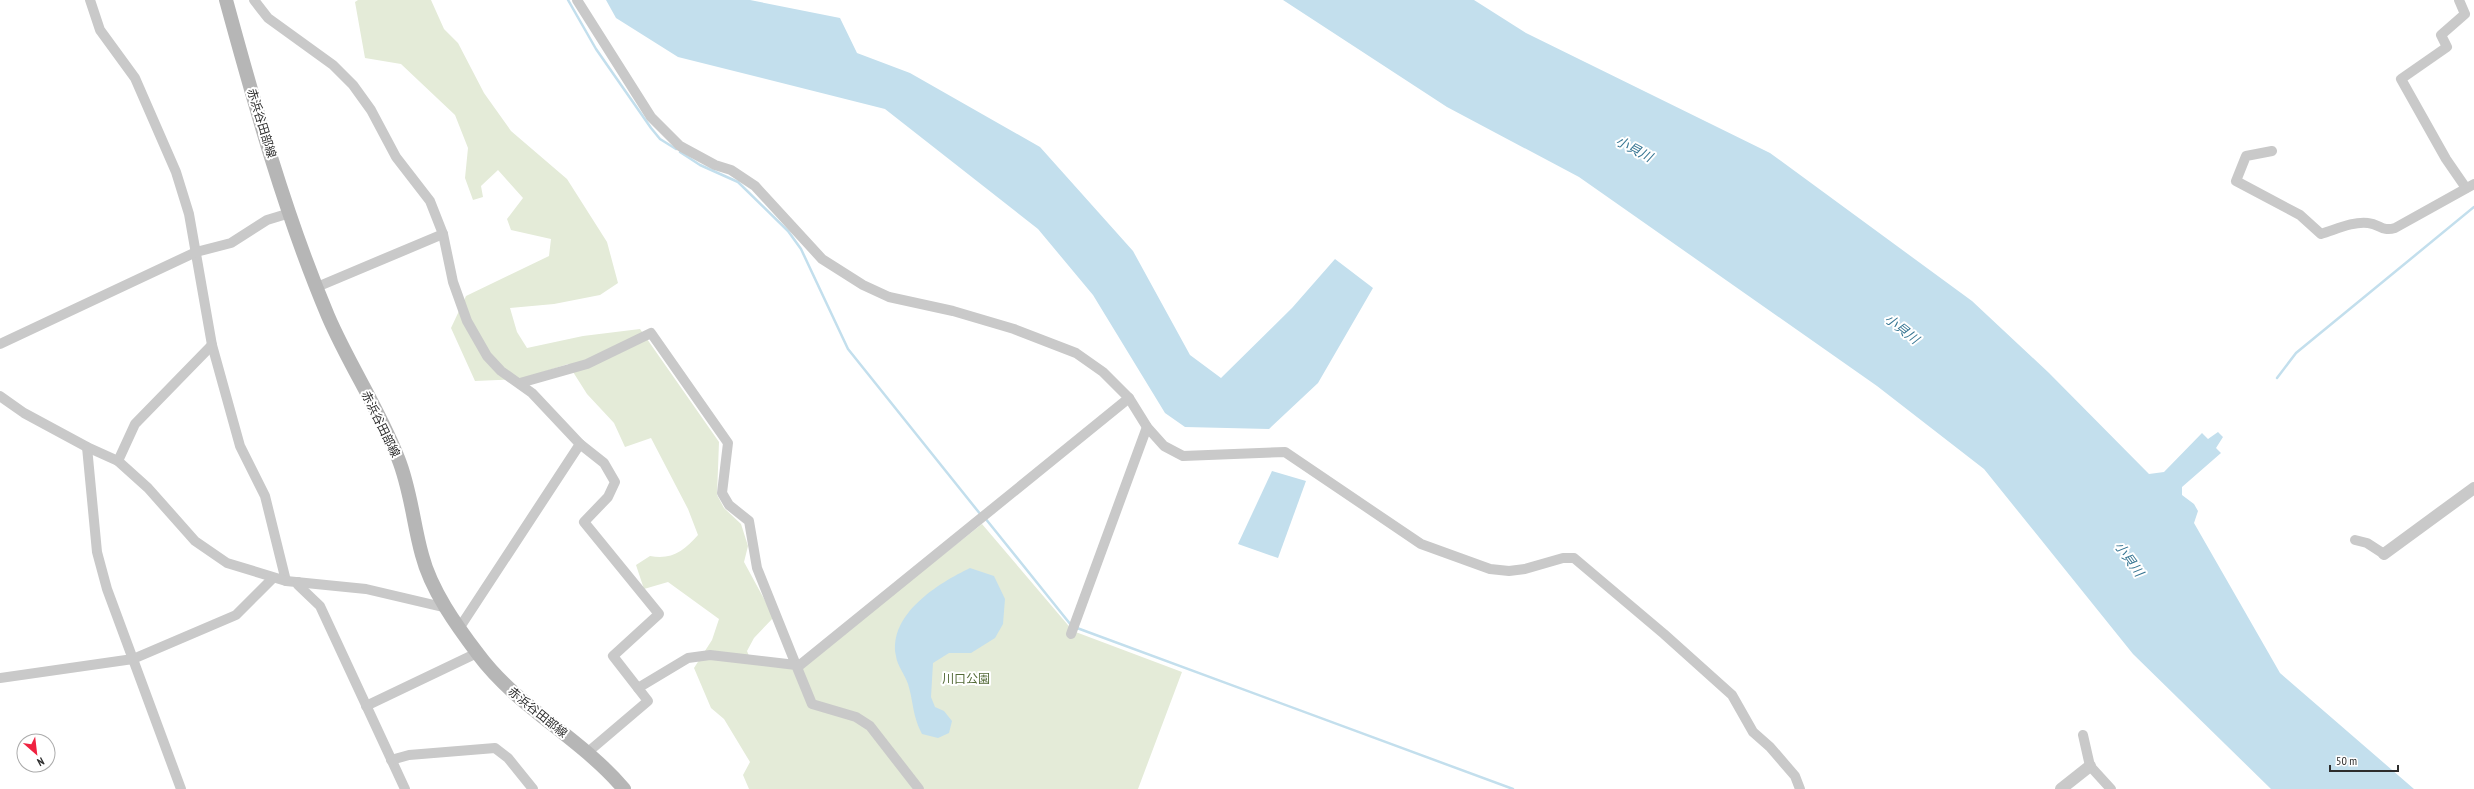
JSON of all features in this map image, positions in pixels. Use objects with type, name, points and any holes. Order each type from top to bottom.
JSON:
[{"type":"main road","name":"赤浜谷田部線","points":[[226,0],[290,213],[317,287],[328,316],[399,460],[408,490],[422,555],[427,571],[447,608],[477,653],[507,686],[588,752],[624,789]]},
{"type":"street","points":[[90,0],[100,30],[135,78],[173,166],[189,214],[212,345],[240,446],[265,496],[286,581]]},
{"type":"street","points":[[254,0],[268,18],[333,65],[353,85],[371,110],[396,157],[430,201],[443,234],[453,282],[467,321],[487,356],[501,371],[520,383],[580,444],[604,463],[615,482],[608,497],[584,522],[659,614],[613,656],[648,701],[588,752]]},
{"type":"street","points":[[577,0],[651,118],[680,146],[715,165],[731,170],[755,186],[822,259],[863,285],[889,296],[984,320],[1076,353],[1102,372],[1129,398],[1147,427],[1164,446],[1183,456],[1285,452],[1421,544],[1490,569],[1509,571],[1525,569],[1563,558],[1574,558],[1664,634],[1732,695],[1753,732],[1795,776],[1800,789]]},
{"type":"street","points":[[2272,151],[2246,156],[2236,181],[2300,215],[2321,234],[2357,223],[2369,223],[2386,230],[2395,228],[2470,186],[2446,159],[2401,79],[2446,47],[2442,36],[2465,14],[2459,0]]},
{"type":"street","points":[[0,344],[196,252],[231,243],[267,220],[290,213]]},
{"type":"street","points":[[317,287],[443,234]]},
{"type":"street","points":[[520,383],[587,364],[651,333],[728,443],[722,493],[729,505],[749,521],[757,568],[812,704],[856,717],[870,726],[919,789]]},
{"type":"street","points":[[118,461],[135,424],[212,345]]},
{"type":"street","points":[[0,396],[24,413],[87,447],[118,461],[148,488],[195,541],[227,563],[286,581],[366,589],[447,608]]},
{"type":"street","points":[[638,688],[688,658],[710,655],[800,665],[1129,398]]},
{"type":"street","points":[[1071,634],[1147,427]]},
{"type":"street","points":[[460,626],[580,444]]},
{"type":"street","points":[[87,447],[97,552],[107,589],[181,789]]},
{"type":"street","points":[[2355,540],[2367,543],[2384,554],[2474,488]]},
{"type":"street","points":[[0,678],[133,658],[236,615],[273,578]]},
{"type":"street","points":[[298,582],[298,586],[320,606],[405,789]]},
{"type":"street","points":[[366,706],[477,653]]},
{"type":"street","points":[[2083,736],[2090,766],[2111,789]]},
{"type":"street","points":[[391,760],[409,755],[495,748],[508,758],[533,789]]},
{"type":"street","points":[[2061,789],[2090,766]]},
{"type":"green space","name":"川口公園","points":[[358,0],[431,0],[444,29],[458,43],[484,93],[511,131],[567,179],[607,242],[618,283],[600,295],[554,304],[510,308],[517,332],[527,348],[583,336],[640,329],[719,442],[717,495],[724,508],[741,524],[748,546],[744,562],[774,617],[754,638],[747,651],[751,661],[798,669],[982,524],[1073,631],[1182,672],[1138,789],[749,789],[743,775],[750,762],[724,719],[711,708],[694,668],[712,640],[719,619],[668,582],[644,589],[636,565],[650,556],[665,557],[677,553],[693,541],[698,535],[688,509],[651,438],[625,447],[614,423],[587,394],[568,364],[521,379],[475,381],[451,328],[466,296],[549,256],[551,239],[511,230],[507,219],[523,198],[498,170],[481,186],[483,197],[473,200],[465,178],[468,148],[455,115],[401,64],[365,58],[355,2]]},
{"type":"water","points":[[606,0],[750,0],[840,18],[857,53],[910,73],[1040,147],[1133,251],[1190,355],[1221,378],[1292,308],[1335,259],[1373,288],[1318,383],[1269,429],[1185,427],[1165,413],[1093,295],[1038,229],[885,109],[678,57],[616,18]]},
{"type":"water","name":"小貝川","points":[[1283,0],[1474,0],[1526,33],[1770,153],[1972,301],[2049,373],[2149,474],[2164,472],[2202,433],[2208,439],[2218,432],[2223,437],[2216,448],[2221,453],[2182,487],[2182,495],[2194,504],[2198,511],[2194,523],[2280,673],[2414,789],[2271,789],[2133,654],[1984,469],[1877,386],[1579,177],[1447,107]]},
{"type":"water","points":[[1272,471],[1306,481],[1278,558],[1238,544]]},
{"type":"water","points":[[970,568],[994,576],[1005,599],[1003,624],[995,638],[971,653],[949,653],[933,663],[931,697],[935,707],[944,711],[952,721],[949,733],[938,738],[922,734],[915,715],[908,684],[896,656],[896,641],[900,627],[918,602],[944,582]]},
{"type":"waterway","points":[[568,0],[596,49],[651,128],[660,139],[676,149]]},
{"type":"waterway","points":[[680,152],[700,165],[738,182],[788,231],[801,249],[848,349],[981,515]]},
{"type":"waterway","points":[[2277,378],[2296,353],[2474,207]]},
{"type":"waterway","points":[[985,518],[1071,625]]},
{"type":"waterway","points":[[1077,628],[1513,789]]}]
